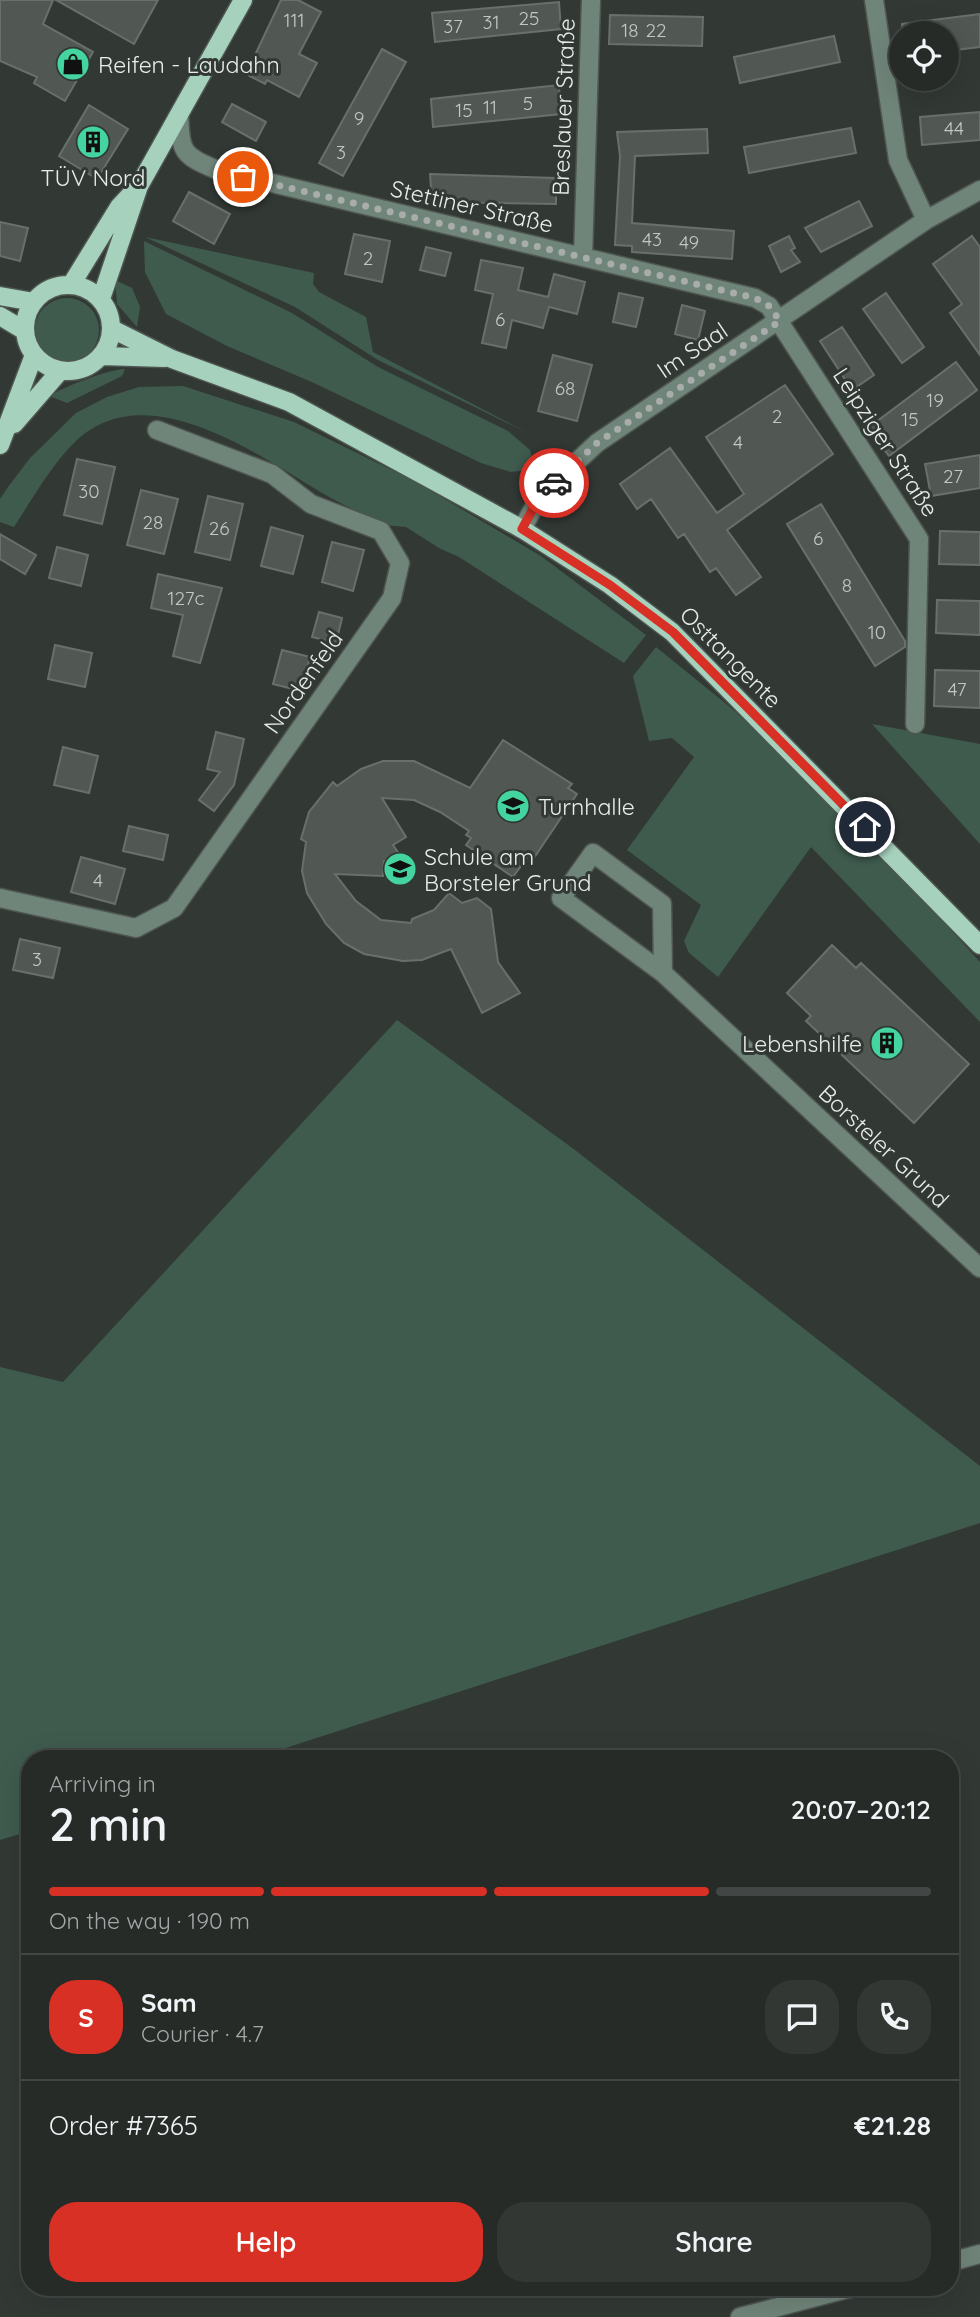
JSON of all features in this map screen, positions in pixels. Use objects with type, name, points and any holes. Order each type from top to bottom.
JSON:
[{"type":"main road","points":[[101,299],[139,186],[243,0]]},
{"type":"main road","points":[[71,285],[119,207],[139,186]]},
{"type":"main road","points":[[71,285],[87,289],[101,299],[109,313],[112,329],[102,356],[83,369],[60,371],[34,355],[25,331],[29,311],[34,302],[54,287],[71,285]]},
{"type":"main road","points":[[0,296],[34,302]]},
{"type":"main road","points":[[0,316],[25,331]]},
{"type":"main road","name":"Osttangente","points":[[112,329],[172,359],[289,402],[522,529],[610,585],[673,632],[980,945]]},
{"type":"main road","points":[[4,439],[34,355]]},
{"type":"main road","name":"Osttangente","points":[[102,356],[172,359]]},
{"type":"main road","points":[[4,439],[60,371]]},
{"type":"street","name":"Breslauer Straße","points":[[583,257],[591,0]]},
{"type":"street","points":[[874,0],[898,160],[926,220]]},
{"type":"street","name":"Stettiner Straße","points":[[179,115],[181,148],[190,158],[217,170],[755,298],[769,306],[780,321]]},
{"type":"street","name":"Im Saal","points":[[522,529],[540,496],[597,443],[926,220],[980,190]]},
{"type":"street","name":"Leipziger Straße","points":[[780,321],[919,538],[915,724]]},
{"type":"street","name":"Nordenfeld","points":[[0,898],[136,928],[174,908],[392,598],[400,563],[381,531],[311,504],[272,474],[158,430]]},
{"type":"street","name":"Borsteler Grund","points":[[663,973],[662,904],[593,853],[561,898],[663,973],[980,1268]]},
{"type":"street","points":[[959,2260],[980,2254]]},
{"type":"street","points":[[740,2317],[820,2296]]},
{"type":"green space","points":[[145,237],[314,273],[313,284],[319,292],[366,317],[373,352],[528,433],[378,360],[295,307]]},
{"type":"green space","points":[[144,241],[292,313],[378,367],[508,431],[530,450],[533,462],[527,470],[511,472],[481,463],[314,383],[227,346],[166,314],[145,272]]},
{"type":"green space","points":[[115,280],[132,288],[140,307],[137,327],[117,304]]},
{"type":"green space","points":[[61,298],[73,298],[90,307],[97,318],[97,342],[90,353],[73,362],[61,362],[49,357],[40,348],[35,336],[35,324],[40,312],[49,303]]},
{"type":"green space","points":[[125,369],[122,376],[67,403],[49,396],[86,379]]},
{"type":"green space","points":[[183,386],[294,422],[414,481],[541,556],[646,635],[624,663],[459,557],[406,527],[383,525],[235,442],[168,418],[135,416],[104,422],[76,441],[58,460],[14,527],[0,522],[0,499],[8,487],[30,458],[76,413],[107,397],[139,387]]},
{"type":"green space","points":[[656,647],[730,707],[839,807],[980,962],[980,1022],[811,847],[718,977],[689,953],[684,941],[701,905],[627,850],[694,757],[672,738],[649,741],[633,676]]},
{"type":"green space","points":[[872,724],[980,744],[980,844]]},
{"type":"green space","points":[[397,1020],[575,1150],[980,1466],[980,1523],[280,1750],[21,1750],[21,1834],[0,1840],[0,1367],[63,1382]]},
{"type":"building","points":[[0,0],[53,0],[43,24],[93,52],[65,101],[34,83],[37,77],[0,61]]},
{"type":"building","points":[[56,0],[158,0],[134,44]]},
{"type":"building","points":[[281,0],[298,0],[321,12],[299,54],[317,63],[299,97],[267,80],[265,84],[246,74]]},
{"type":"building","points":[[559,2],[561,29],[435,42],[432,13]]},
{"type":"building","points":[[980,14],[980,47],[959,50],[959,21],[925,21]]},
{"type":"building","points":[[610,15],[703,17],[702,46],[609,44]]},
{"type":"building","points":[[834,36],[840,62],[740,83],[734,57]]},
{"type":"building","points":[[382,49],[406,62],[343,176],[319,163]]},
{"type":"building","points":[[559,85],[561,114],[433,127],[431,99]]},
{"type":"building","points":[[232,104],[266,122],[256,141],[222,122]]},
{"type":"building","name":"TÜV Nord","points":[[89,105],[128,129],[97,179],[59,156]]},
{"type":"building","points":[[980,112],[980,140],[922,145],[920,117]]},
{"type":"building","points":[[851,128],[856,153],[749,173],[744,147]]},
{"type":"building","points":[[707,129],[708,153],[635,156],[632,223],[734,231],[732,259],[632,252],[632,246],[615,245],[620,156],[617,132]]},
{"type":"building","points":[[430,174],[556,178],[556,204],[432,202]]},
{"type":"building","points":[[189,192],[230,214],[214,244],[173,221]]},
{"type":"building","points":[[859,201],[872,226],[821,252],[805,228]]},
{"type":"building","points":[[0,222],[28,228],[20,261],[0,256]]},
{"type":"building","points":[[354,234],[390,241],[382,282],[345,274]]},
{"type":"building","points":[[789,236],[795,248],[791,250],[800,262],[781,272],[769,246]]},
{"type":"building","points":[[972,236],[980,247],[980,355],[950,313],[962,304],[933,264]]},
{"type":"building","points":[[426,247],[451,253],[445,276],[420,270]]},
{"type":"building","points":[[481,260],[523,268],[518,290],[548,297],[554,274],[585,282],[577,314],[549,307],[543,328],[512,320],[506,348],[482,343],[493,294],[475,290]]},
{"type":"building","points":[[619,293],[643,298],[636,327],[613,322]]},
{"type":"building","points":[[886,293],[924,347],[902,363],[863,309]]},
{"type":"building","points":[[682,305],[705,311],[698,340],[675,334]]},
{"type":"building","points":[[842,327],[874,375],[852,390],[820,341]]},
{"type":"building","points":[[553,355],[592,365],[577,421],[538,411]]},
{"type":"building","points":[[956,362],[977,390],[889,456],[868,428]]},
{"type":"building","points":[[785,385],[833,454],[727,530],[761,577],[736,595],[716,568],[710,572],[684,534],[678,538],[651,499],[637,509],[620,484],[670,448],[717,513],[744,494],[706,437]]},
{"type":"building","points":[[980,455],[980,488],[931,496],[925,464]]},
{"type":"building","points":[[77,459],[115,467],[102,524],[64,515]]},
{"type":"building","points":[[141,490],[178,499],[164,554],[127,545]]},
{"type":"building","points":[[208,496],[243,504],[230,560],[195,552]]},
{"type":"building","points":[[821,504],[905,641],[905,647],[875,666],[787,524]]},
{"type":"building","points":[[271,527],[303,536],[293,574],[261,566]]},
{"type":"building","points":[[940,531],[980,532],[980,565],[939,564]]},
{"type":"building","points":[[0,534],[36,555],[25,574],[0,559]]},
{"type":"building","points":[[332,542],[364,550],[353,591],[322,582]]},
{"type":"building","points":[[57,547],[88,555],[81,586],[49,578]]},
{"type":"building","points":[[158,574],[222,588],[200,663],[173,656],[183,615],[151,608]]},
{"type":"building","points":[[937,600],[980,601],[980,635],[936,633]]},
{"type":"building","points":[[319,612],[342,618],[336,643],[312,637]]},
{"type":"building","points":[[55,645],[92,653],[85,687],[48,679]]},
{"type":"building","points":[[282,650],[310,657],[301,691],[273,684]]},
{"type":"building","points":[[935,670],[980,671],[980,708],[934,706]]},
{"type":"building","points":[[216,732],[244,739],[234,785],[214,811],[199,800],[220,772],[207,769]]},
{"type":"building","points":[[503,740],[572,784],[568,788],[577,794],[534,858],[529,855],[513,877],[466,845],[471,838],[466,835],[469,831],[440,812],[414,800],[382,798],[406,837],[393,845],[404,861],[384,861],[383,876],[335,874],[356,901],[381,920],[411,923],[412,919],[434,910],[449,893],[462,903],[477,898],[491,909],[498,962],[520,993],[482,1013],[451,949],[422,960],[403,961],[364,954],[344,943],[326,924],[307,893],[302,871],[306,842],[301,839],[309,812],[333,782],[337,786],[361,769],[383,761],[414,761],[470,788]]},
{"type":"building","points":[[63,747],[98,756],[89,793],[54,785]]},
{"type":"building","points":[[129,826],[168,835],[163,860],[123,851]]},
{"type":"building","points":[[81,857],[125,869],[115,904],[71,892]]},
{"type":"building","points":[[20,939],[60,948],[53,978],[13,970]]},
{"type":"building","name":"Lebenshilfe","points":[[832,945],[856,968],[861,963],[969,1064],[914,1123],[806,1021],[811,1016],[787,993]]},
{"type":"way so far","points":[[243,177],[755,298],[769,306],[780,321],[597,443],[554,483]]},
{"type":"place","name":"Reifen - Laudahn","points":[[73,64]]},
{"type":"place","name":"TÜV Nord","points":[[93,142]]},
{"type":"place","name":"Turnhalle","points":[[513,806]]},
{"type":"place","name":"Schule am Borsteler Grund","points":[[400,869]]},
{"type":"place","name":"Lebenshilfe","points":[[887,1043]]},
{"type":"route","points":[[554,483],[540,496],[522,529],[610,585],[673,632],[865,827]]}]
